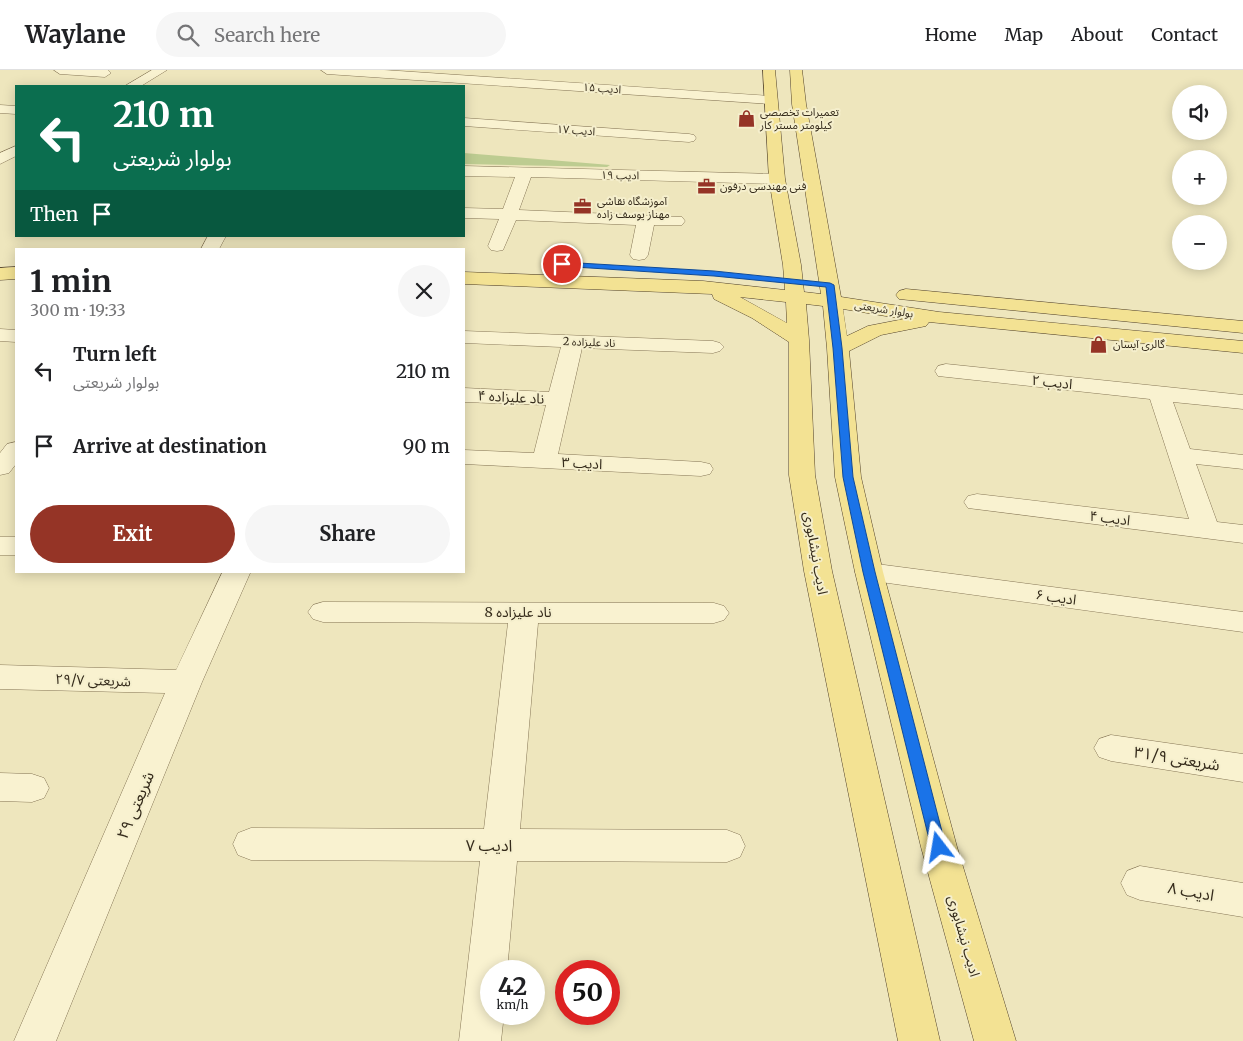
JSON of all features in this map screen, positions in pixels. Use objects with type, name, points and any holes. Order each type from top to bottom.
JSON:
[{"type":"main road","name":"ادیب نیشابوری","points":[[769,70],[777,179],[792,265],[799,340],[802,475],[818,571],[847,714],[919,1041]]},
{"type":"main road","name":"ادیب نیشابوری","points":[[796,70],[799,104],[838,348],[848,477],[869,572],[939,847],[995,1041]]},
{"type":"main road","points":[[493,253],[509,261]]},
{"type":"main road","points":[[0,257],[15,256]]},
{"type":"main road","name":"بولوار شریعتی","points":[[538,263],[714,273],[830,293],[939,318],[1243,347]]},
{"type":"main road","points":[[0,274],[15,273]]},
{"type":"main road","name":"بولوار شریعتی","points":[[465,278],[704,287],[793,288]]},
{"type":"main road","points":[[704,287],[760,314],[799,340]]},
{"type":"main road","name":"بولوار شریعتی","points":[[830,293],[881,293],[1243,327]]},
{"type":"main road","points":[[838,348],[875,330],[939,318]]},
{"type":"street","points":[[60,70],[105,73]]},
{"type":"street","points":[[134,85],[161,70]]},
{"type":"street","name":"ادیب ۱۵","points":[[327,70],[770,100]]},
{"type":"street","points":[[0,108],[15,110]]},
{"type":"street","name":"ادیب ۱۷","points":[[465,122],[689,138]]},
{"type":"street","points":[[0,160],[15,151]]},
{"type":"street","points":[[0,160],[15,161]]},
{"type":"street","name":"ادیب ۱۹","points":[[465,172],[777,179]]},
{"type":"street","points":[[493,253],[510,215],[525,173]]},
{"type":"street","points":[[465,213],[676,221]]},
{"type":"street","points":[[639,254],[646,220]]},
{"type":"street","points":[[0,335],[15,336]]},
{"type":"street","name":"ناد علیزاده 2","points":[[465,337],[713,347]]},
{"type":"street","points":[[544,461],[573,341]]},
{"type":"street","name":"ادیب ۲","points":[[946,371],[1243,402]]},
{"type":"street","points":[[1159,393],[1206,529]]},
{"type":"street","name":"ناد علیزاده ۴","points":[[465,395],[559,399]]},
{"type":"street","points":[[0,438],[15,437]]},
{"type":"street","points":[[0,468],[15,450]]},
{"type":"street","points":[[1180,455],[1243,462]]},
{"type":"street","name":"ادیب ۳","points":[[465,457],[701,469]]},
{"type":"street","name":"ادیب ۴","points":[[977,502],[1243,534]]},
{"type":"street","points":[[0,546],[15,546]]},
{"type":"street","name":"ادیب ۶","points":[[869,572],[1243,622]]},
{"type":"street","name":"شریعتی ۲۹","points":[[35,1041],[186,682],[236,573]]},
{"type":"street","name":"ناد علیزاده 8","points":[[322,612],[714,613]]},
{"type":"street","points":[[480,1041],[524,612]]},
{"type":"street","name":"شریعتی ۲۹/۷","points":[[0,677],[186,682]]},
{"type":"street","name":"شریعتی ۳۱/۹","points":[[1110,748],[1243,768]]},
{"type":"street","name":"ادیب ۷","points":[[251,844],[727,846]]},
{"type":"street","name":"ادیب ۸","points":[[1140,882],[1243,900]]},
{"type":"green space","points":[[465,153],[610,165],[607,167],[465,164]]},
{"type":"place","name":"تعمیرات تخصصی کیلومتر مستر کار","points":[[746,118]]},
{"type":"place","name":"فنی مهندسی درفون","points":[[706,186]]},
{"type":"place","name":"آموزشگاه نقاشی مهناز یوسف زاده","points":[[583,207]]},
{"type":"place","name":"گالری آيسان","points":[[1099,344]]},
{"type":"route","points":[[562,264],[714,273],[830,285],[838,348],[848,477],[869,572],[939,847]]}]
